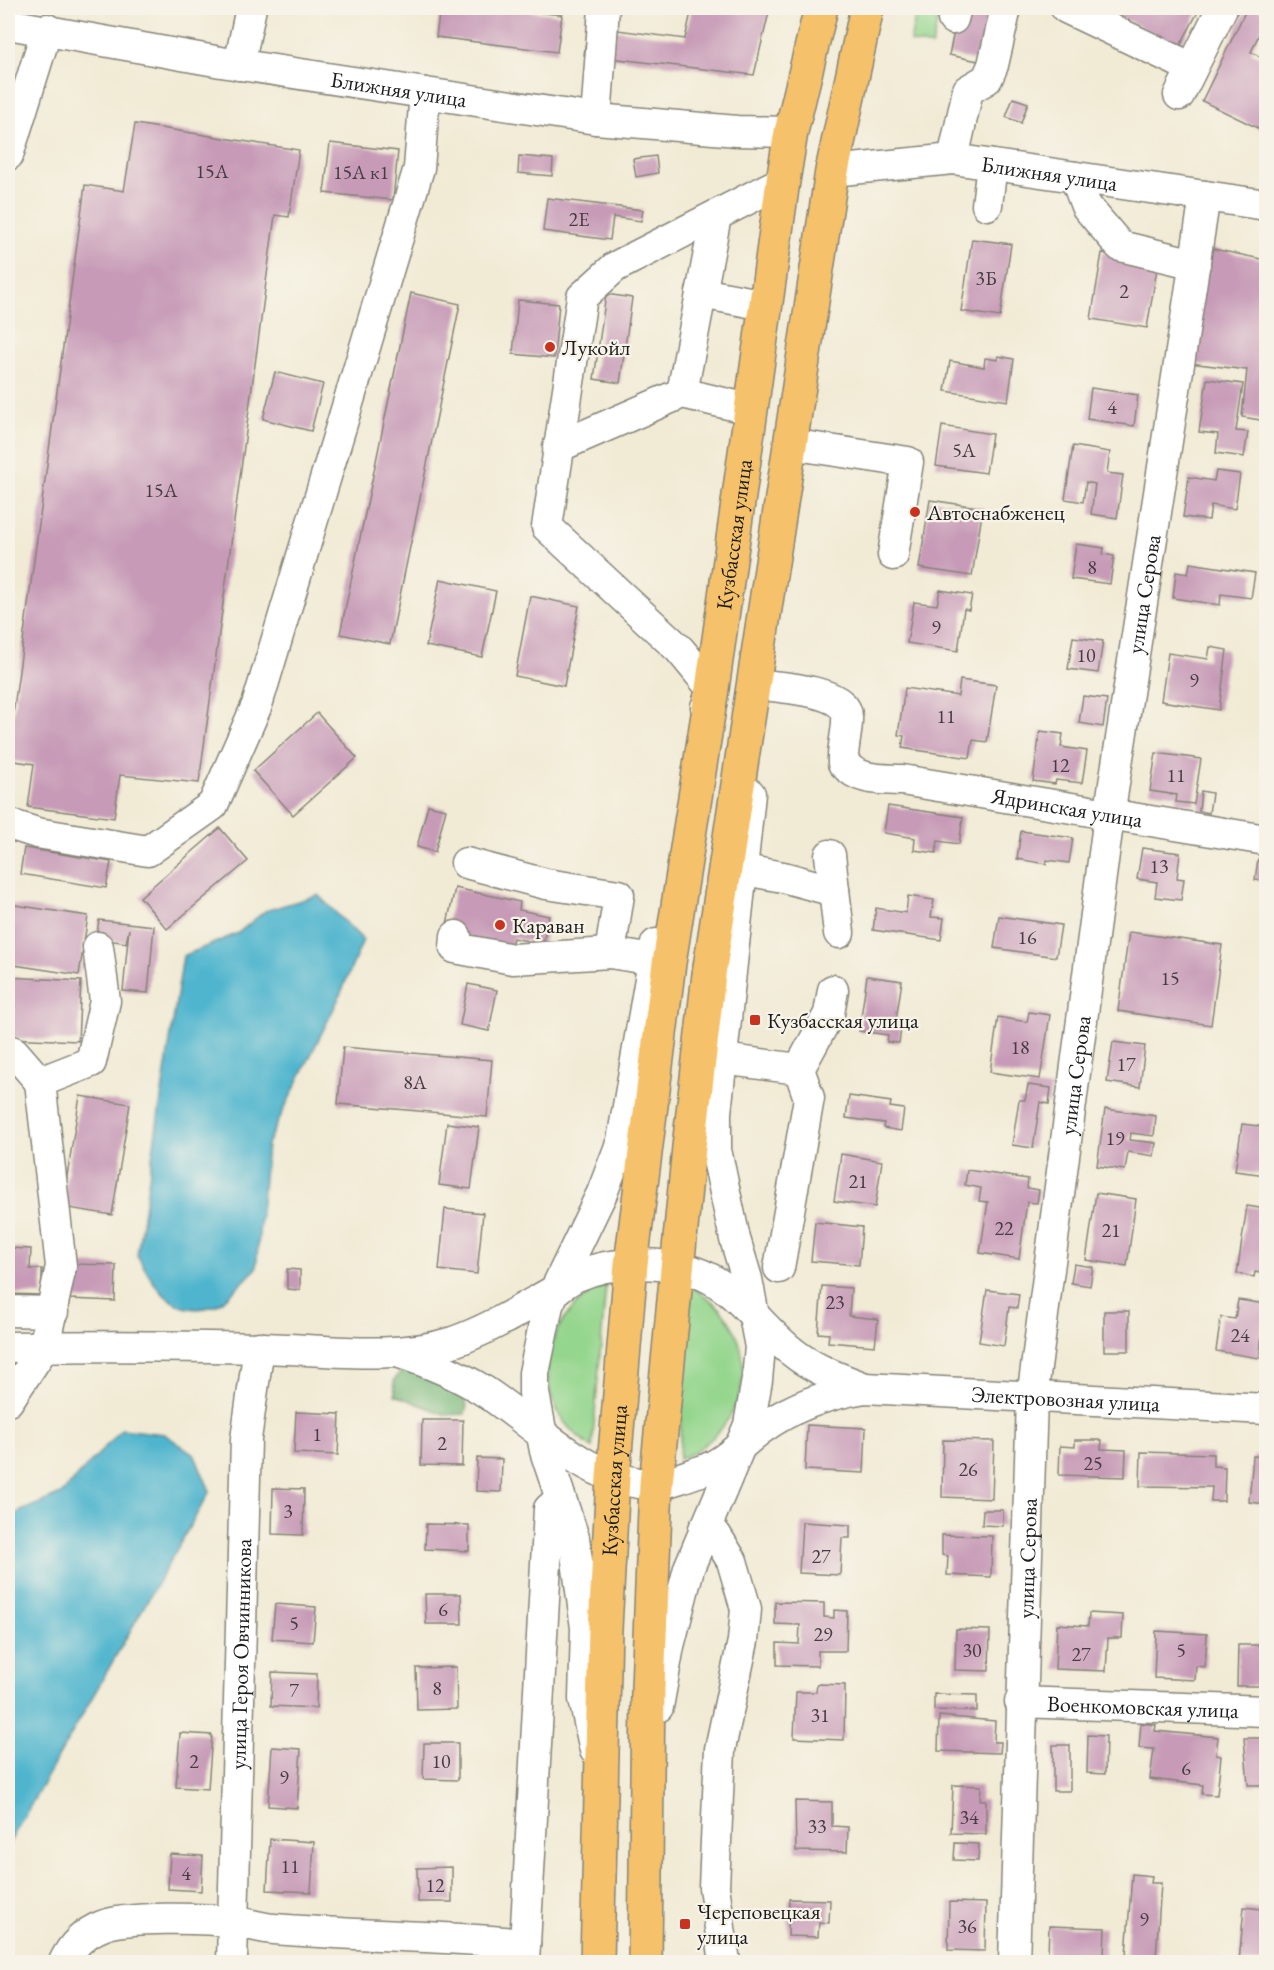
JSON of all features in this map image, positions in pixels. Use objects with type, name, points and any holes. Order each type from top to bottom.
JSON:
[{"type":"main road","name":"Кузбасская улица","points":[[597,1962],[613,1477],[631,1264],[660,972],[712,689],[749,410],[783,182],[792,132],[821,8]]},
{"type":"main road","name":"Кузбасская улица","points":[[645,1962],[647,1787],[656,1484],[676,1267],[709,974],[832,171],[867,8]]},
{"type":"street","points":[[239,65],[251,8]]},
{"type":"street","points":[[596,119],[604,8]]},
{"type":"street","points":[[953,159],[968,90],[987,79],[993,65],[1006,8]]},
{"type":"street","points":[[1066,8],[1185,81],[1222,8]]},
{"type":"street","name":"Ближняя улица","points":[[8,24],[239,65],[596,119],[737,131],[792,132]]},
{"type":"street","points":[[8,155],[46,29]]},
{"type":"street","points":[[12,825],[37,833],[148,851],[213,805],[257,705],[357,381],[419,168],[425,93]]},
{"type":"street","name":"Ближняя улица","points":[[832,171],[953,159],[1266,205]]},
{"type":"street","points":[[987,205],[992,165]]},
{"type":"street","points":[[1075,177],[1086,206],[1120,246],[1195,264]]},
{"type":"street","points":[[712,689],[680,650],[547,526],[558,447],[582,297],[615,267],[783,182]]},
{"type":"street","name":"улица Серова","points":[[1014,1962],[1020,1702],[1032,1398],[1109,816],[1205,196]]},
{"type":"street","points":[[682,393],[716,216]]},
{"type":"street","points":[[701,293],[765,305]]},
{"type":"street","points":[[558,447],[682,393],[749,410]]},
{"type":"street","points":[[790,444],[908,462],[893,555]]},
{"type":"street","points":[[647,1787],[669,1646],[689,1568],[749,1425],[757,1380],[760,1347],[747,1279],[735,1239],[717,1150],[716,1113],[744,870],[751,788],[752,693]]},
{"type":"street","name":"Ядринская улица","points":[[752,693],[826,695],[841,704],[847,713],[843,763],[852,773],[867,779],[902,780],[1109,816],[1266,840]]},
{"type":"street","points":[[830,855],[839,933]]},
{"type":"street","points":[[466,862],[546,884],[619,895],[610,953]]},
{"type":"street","points":[[744,870],[783,877],[834,891]]},
{"type":"street","points":[[456,936],[454,948],[513,959],[610,953],[660,972],[622,1141],[598,1203],[555,1290],[542,1322],[534,1373],[534,1393],[540,1431],[574,1538],[586,1628],[584,1699],[602,1782]]},
{"type":"street","points":[[40,1082],[91,1062],[105,1000],[98,946]]},
{"type":"street","points":[[779,1268],[809,1098],[799,1069],[829,1014],[833,990]]},
{"type":"street","points":[[8,1050],[14,1052],[40,1082],[61,1266],[44,1347],[8,1401]]},
{"type":"street","points":[[722,1059],[799,1069]]},
{"type":"street","points":[[8,1347],[259,1347],[397,1352],[451,1342],[484,1330],[573,1278],[594,1270],[631,1264],[676,1267],[706,1276],[733,1292],[753,1316],[798,1356],[824,1372],[866,1388]]},
{"type":"street","points":[[8,1311],[53,1312]]},
{"type":"street","name":"улица Героя Овчинникова","points":[[232,1962],[246,1439],[259,1347]]},
{"type":"street","points":[[397,1352],[436,1365],[483,1391],[578,1459],[613,1477],[656,1484],[709,1468],[793,1409],[835,1393],[866,1388]]},
{"type":"street","name":"Электровозная улица","points":[[866,1388],[1266,1408]]},
{"type":"street","points":[[64,1962],[69,1952],[83,1936],[103,1925],[127,1920],[233,1921],[272,1929],[469,1938],[524,1953],[549,1509],[560,1499]]},
{"type":"street","points":[[704,1529],[716,1535],[732,1561],[746,1609],[743,1641],[720,1749],[714,1887],[725,1962]]},
{"type":"street","name":"Военкомовская улица","points":[[1020,1702],[1266,1711]]},
{"type":"green space","points":[[917,8],[940,9],[932,46],[910,42]]},
{"type":"green space","points":[[606,1285],[592,1448],[568,1427],[554,1403],[549,1383],[548,1363],[552,1344],[560,1325],[572,1309],[588,1295]]},
{"type":"green space","points":[[689,1286],[714,1304],[732,1325],[741,1350],[743,1376],[737,1401],[725,1424],[705,1444],[679,1459]]},
{"type":"green space","points":[[408,1369],[458,1390],[467,1405],[465,1414],[446,1415],[395,1395],[394,1380],[401,1371]]},
{"type":"water","points":[[318,895],[363,940],[338,1000],[267,1144],[256,1269],[218,1304],[199,1309],[187,1308],[166,1297],[150,1277],[137,1255],[183,956],[238,933],[265,911]]},
{"type":"water","points":[[122,1429],[164,1434],[194,1454],[210,1491],[8,1845],[8,1521],[19,1512],[61,1494]]},
{"type":"building","points":[[440,8],[502,8],[562,15],[557,52],[436,37]]},
{"type":"building","points":[[692,8],[770,8],[754,75],[584,55],[588,26],[685,39]]},
{"type":"building","points":[[959,8],[993,14],[983,62],[949,55]]},
{"type":"building","points":[[1102,8],[1200,8],[1180,46]]},
{"type":"building","points":[[1247,8],[1256,8],[1266,13],[1266,19],[1251,52],[1266,60],[1266,132],[1202,101]]},
{"type":"building","points":[[1013,98],[1028,103],[1021,123],[1006,117]]},
{"type":"building","points":[[135,124],[299,150],[289,217],[275,215],[199,783],[120,775],[114,818],[28,807],[34,764],[8,760],[8,752],[85,185],[124,191]]},
{"type":"building","points":[[330,143],[398,151],[393,200],[324,193]]},
{"type":"building","points":[[519,156],[553,159],[552,176],[518,173]]},
{"type":"building","points":[[656,156],[658,173],[636,177],[633,159]]},
{"type":"building","points":[[547,198],[643,210],[641,221],[613,217],[610,240],[543,231]]},
{"type":"building","points":[[972,239],[1011,244],[1000,317],[961,311]]},
{"type":"building","points":[[1209,248],[1266,260],[1266,421],[1242,417],[1247,370],[1190,363]]},
{"type":"building","points":[[1102,253],[1158,263],[1147,328],[1091,319]]},
{"type":"building","points":[[411,293],[460,304],[390,644],[340,634]]},
{"type":"building","points":[[606,294],[632,298],[620,383],[594,379]]},
{"type":"building","points":[[518,300],[559,304],[554,358],[513,354]]},
{"type":"building","points":[[998,356],[1014,359],[1008,401],[945,391],[950,361],[984,367],[985,358],[998,360]]},
{"type":"building","points":[[275,372],[323,384],[311,431],[263,419]]},
{"type":"building","points":[[1207,379],[1243,384],[1236,431],[1248,432],[1244,457],[1216,453],[1218,434],[1199,432]]},
{"type":"building","points":[[1091,388],[1138,395],[1134,426],[1087,419]]},
{"type":"building","points":[[942,426],[992,434],[986,473],[936,466]]},
{"type":"building","points":[[1073,446],[1110,452],[1107,473],[1123,475],[1117,518],[1091,514],[1095,484],[1086,482],[1083,502],[1065,499]]},
{"type":"building","points":[[1216,471],[1240,474],[1235,509],[1211,505],[1209,520],[1183,517],[1189,477],[1214,481]]},
{"type":"building","points":[[930,500],[983,508],[972,576],[919,568]]},
{"type":"building","points":[[1076,544],[1104,548],[1103,554],[1114,556],[1110,584],[1071,579]]},
{"type":"building","points":[[1190,563],[1255,573],[1251,598],[1221,594],[1220,605],[1173,598],[1176,572],[1188,574]]},
{"type":"building","points":[[440,579],[496,591],[482,657],[426,646]]},
{"type":"building","points":[[940,590],[972,595],[969,610],[964,609],[958,651],[907,643],[914,602],[937,605]]},
{"type":"building","points":[[530,596],[579,606],[564,686],[515,676]]},
{"type":"building","points":[[1073,637],[1103,641],[1098,673],[1068,669]]},
{"type":"building","points":[[1210,647],[1227,650],[1219,710],[1161,701],[1168,653],[1208,659]]},
{"type":"building","points":[[960,680],[996,685],[987,742],[973,740],[970,758],[902,748],[904,736],[898,735],[905,688],[958,696]]},
{"type":"building","points":[[1083,696],[1107,699],[1103,727],[1079,723]]},
{"type":"building","points":[[317,713],[357,758],[293,815],[253,771]]},
{"type":"building","points":[[1040,731],[1063,734],[1061,747],[1087,751],[1082,783],[1056,780],[1055,784],[1033,781]]},
{"type":"building","points":[[1156,753],[1201,759],[1194,804],[1176,802],[1177,795],[1150,791]]},
{"type":"building","points":[[1201,791],[1212,793],[1209,813],[1199,811]]},
{"type":"building","points":[[428,805],[446,809],[435,852],[417,847]]},
{"type":"building","points":[[888,806],[963,817],[959,844],[938,841],[936,853],[914,850],[915,838],[884,833]]},
{"type":"building","points":[[220,828],[248,861],[167,929],[140,897]]},
{"type":"building","points":[[1021,831],[1073,838],[1069,863],[1047,860],[1046,864],[1017,859]]},
{"type":"building","points":[[24,848],[111,862],[106,888],[20,874]]},
{"type":"building","points":[[1142,848],[1180,853],[1177,878],[1184,879],[1181,900],[1155,897],[1157,882],[1137,879]]},
{"type":"building","points":[[1258,859],[1266,860],[1266,881],[1255,880]]},
{"type":"building","points":[[455,888],[520,902],[519,910],[549,916],[543,944],[513,938],[510,948],[445,933]]},
{"type":"building","points":[[908,896],[934,900],[931,917],[944,918],[941,940],[873,930],[876,908],[906,913]]},
{"type":"building","points":[[8,904],[88,916],[79,975],[8,964]]},
{"type":"building","points":[[999,916],[1061,925],[1056,957],[994,948]]},
{"type":"building","points":[[99,920],[154,926],[148,993],[123,991],[129,929],[126,943],[96,938]]},
{"type":"building","points":[[1129,932],[1222,945],[1211,1025],[1118,1011]]},
{"type":"building","points":[[867,976],[902,981],[896,1020],[902,1021],[899,1043],[887,1042],[888,1035],[859,1031]]},
{"type":"building","points":[[8,977],[81,981],[78,1041],[8,1038]]},
{"type":"building","points":[[468,984],[497,990],[489,1031],[460,1025]]},
{"type":"building","points":[[1029,1012],[1050,1015],[1040,1079],[990,1072],[998,1017],[1027,1022]]},
{"type":"building","points":[[1113,1042],[1145,1046],[1140,1087],[1107,1082]]},
{"type":"building","points":[[343,1047],[492,1060],[487,1117],[338,1104]]},
{"type":"building","points":[[1264,1058],[1266,1059],[1266,1094],[1259,1093]]},
{"type":"building","points":[[1028,1085],[1051,1088],[1049,1104],[1040,1102],[1033,1148],[1012,1145],[1019,1100],[1025,1100]]},
{"type":"building","points":[[80,1096],[130,1104],[112,1215],[62,1207]]},
{"type":"building","points":[[849,1096],[891,1102],[890,1107],[904,1109],[901,1131],[883,1128],[884,1123],[846,1118]]},
{"type":"building","points":[[1105,1109],[1156,1116],[1154,1136],[1131,1133],[1130,1140],[1156,1143],[1154,1156],[1128,1152],[1125,1170],[1097,1166]]},
{"type":"building","points":[[447,1123],[479,1127],[471,1189],[439,1185]]},
{"type":"building","points":[[1242,1124],[1266,1127],[1266,1175],[1235,1171]]},
{"type":"building","points":[[841,1154],[882,1161],[875,1207],[834,1201]]},
{"type":"building","points":[[967,1170],[1028,1179],[1027,1188],[1039,1190],[1037,1203],[1027,1202],[1019,1259],[980,1253],[988,1202],[979,1201],[981,1188],[965,1185]]},
{"type":"building","points":[[1096,1193],[1136,1199],[1127,1266],[1086,1260]]},
{"type":"building","points":[[1247,1206],[1266,1209],[1266,1274],[1255,1272],[1254,1277],[1237,1274]]},
{"type":"building","points":[[445,1209],[483,1213],[477,1274],[439,1270]]},
{"type":"building","points":[[815,1222],[862,1227],[859,1265],[811,1261]]},
{"type":"building","points":[[8,1248],[31,1249],[30,1269],[42,1269],[42,1295],[8,1294]]},
{"type":"building","points":[[70,1264],[116,1265],[115,1301],[69,1299]]},
{"type":"building","points":[[1074,1264],[1093,1267],[1090,1286],[1071,1283]]},
{"type":"building","points":[[287,1269],[300,1270],[300,1290],[287,1289]]},
{"type":"building","points":[[822,1286],[851,1288],[849,1316],[878,1319],[875,1346],[828,1342],[829,1334],[818,1333]]},
{"type":"building","points":[[987,1290],[1019,1294],[1017,1308],[1009,1307],[1004,1346],[979,1342]]},
{"type":"building","points":[[1238,1300],[1266,1304],[1259,1358],[1216,1351],[1221,1317],[1235,1319]]},
{"type":"building","points":[[1104,1311],[1129,1311],[1129,1351],[1104,1351]]},
{"type":"building","points":[[296,1412],[340,1414],[338,1455],[294,1453]]},
{"type":"building","points":[[422,1420],[463,1420],[462,1466],[421,1465]]},
{"type":"building","points":[[807,1425],[866,1428],[864,1473],[805,1470]]},
{"type":"building","points":[[943,1440],[994,1441],[992,1499],[942,1497]]},
{"type":"building","points":[[1075,1440],[1102,1440],[1101,1449],[1126,1450],[1125,1477],[1059,1475],[1060,1446],[1075,1447]]},
{"type":"building","points":[[1141,1452],[1213,1454],[1213,1466],[1225,1467],[1224,1501],[1211,1501],[1212,1487],[1140,1486]]},
{"type":"building","points":[[1253,1456],[1266,1457],[1266,1504],[1249,1502]]},
{"type":"building","points":[[477,1458],[502,1459],[501,1492],[476,1491]]},
{"type":"building","points":[[273,1488],[304,1489],[303,1535],[272,1534]]},
{"type":"building","points":[[983,1510],[1003,1510],[1003,1526],[982,1525]]},
{"type":"building","points":[[802,1522],[850,1525],[850,1538],[842,1538],[840,1575],[799,1573]]},
{"type":"building","points":[[426,1524],[469,1525],[469,1551],[425,1549]]},
{"type":"building","points":[[942,1535],[992,1536],[991,1577],[947,1575],[948,1556],[942,1555]]},
{"type":"building","points":[[425,1594],[461,1594],[462,1624],[426,1624]]},
{"type":"building","points":[[775,1602],[824,1603],[824,1617],[834,1618],[834,1610],[847,1611],[846,1651],[818,1651],[818,1666],[777,1665],[777,1643],[799,1644],[800,1625],[775,1624]]},
{"type":"building","points":[[275,1604],[316,1607],[313,1642],[272,1639]]},
{"type":"building","points":[[1089,1613],[1123,1615],[1122,1638],[1108,1638],[1106,1671],[1055,1669],[1057,1624],[1088,1626]]},
{"type":"building","points":[[956,1629],[990,1630],[989,1671],[955,1670]]},
{"type":"building","points":[[1156,1631],[1207,1634],[1205,1667],[1196,1666],[1195,1680],[1154,1678]]},
{"type":"building","points":[[1238,1645],[1266,1645],[1266,1686],[1237,1686]]},
{"type":"building","points":[[456,1667],[457,1709],[417,1710],[416,1668]]},
{"type":"building","points":[[272,1672],[317,1674],[316,1708],[271,1706]]},
{"type":"building","points":[[817,1684],[845,1685],[844,1740],[794,1738],[796,1692],[816,1692]]},
{"type":"building","points":[[934,1694],[977,1695],[977,1711],[934,1710]]},
{"type":"building","points":[[939,1716],[995,1721],[994,1742],[1001,1742],[1000,1753],[938,1751]]},
{"type":"building","points":[[1141,1723],[1156,1725],[1155,1731],[1218,1737],[1216,1755],[1221,1756],[1217,1795],[1202,1794],[1203,1785],[1150,1779],[1154,1749],[1139,1748]]},
{"type":"building","points":[[180,1733],[212,1735],[208,1789],[176,1787]]},
{"type":"building","points":[[1088,1735],[1106,1736],[1105,1774],[1087,1773]]},
{"type":"building","points":[[1244,1738],[1266,1738],[1266,1785],[1248,1785]]},
{"type":"building","points":[[424,1743],[458,1743],[458,1780],[423,1779]]},
{"type":"building","points":[[1053,1745],[1070,1745],[1070,1791],[1053,1791]]},
{"type":"building","points":[[272,1747],[301,1749],[297,1808],[268,1806]]},
{"type":"building","points":[[953,1785],[981,1786],[980,1800],[986,1800],[986,1834],[951,1833]]},
{"type":"building","points":[[795,1801],[832,1802],[832,1826],[848,1827],[847,1852],[796,1851]]},
{"type":"building","points":[[270,1839],[314,1842],[311,1892],[267,1890]]},
{"type":"building","points":[[955,1843],[979,1844],[978,1861],[954,1860]]},
{"type":"building","points":[[170,1854],[203,1856],[201,1891],[168,1889]]},
{"type":"building","points":[[452,1867],[452,1902],[418,1902],[417,1868]]},
{"type":"building","points":[[1132,1874],[1152,1876],[1151,1883],[1161,1883],[1156,1958],[1126,1955]]},
{"type":"building","points":[[789,1899],[830,1900],[829,1923],[819,1922],[818,1937],[788,1936]]},
{"type":"building","points":[[949,1902],[986,1903],[985,1951],[948,1950]]},
{"type":"building","points":[[1244,1907],[1261,1909],[1260,1918],[1266,1919],[1266,1962],[1239,1962]]},
{"type":"building","points":[[1049,1926],[1105,1928],[1104,1957],[1048,1955]]},
{"type":"place","name":"Лукойл","points":[[550,347]]},
{"type":"place","name":"Автоснабженец","points":[[915,512]]},
{"type":"place","name":"Караван","points":[[500,925]]},
{"type":"place","name":"Кузбасская улица","points":[[755,1020]]},
{"type":"place","name":"Череповецкая улица","points":[[685,1924]]}]
